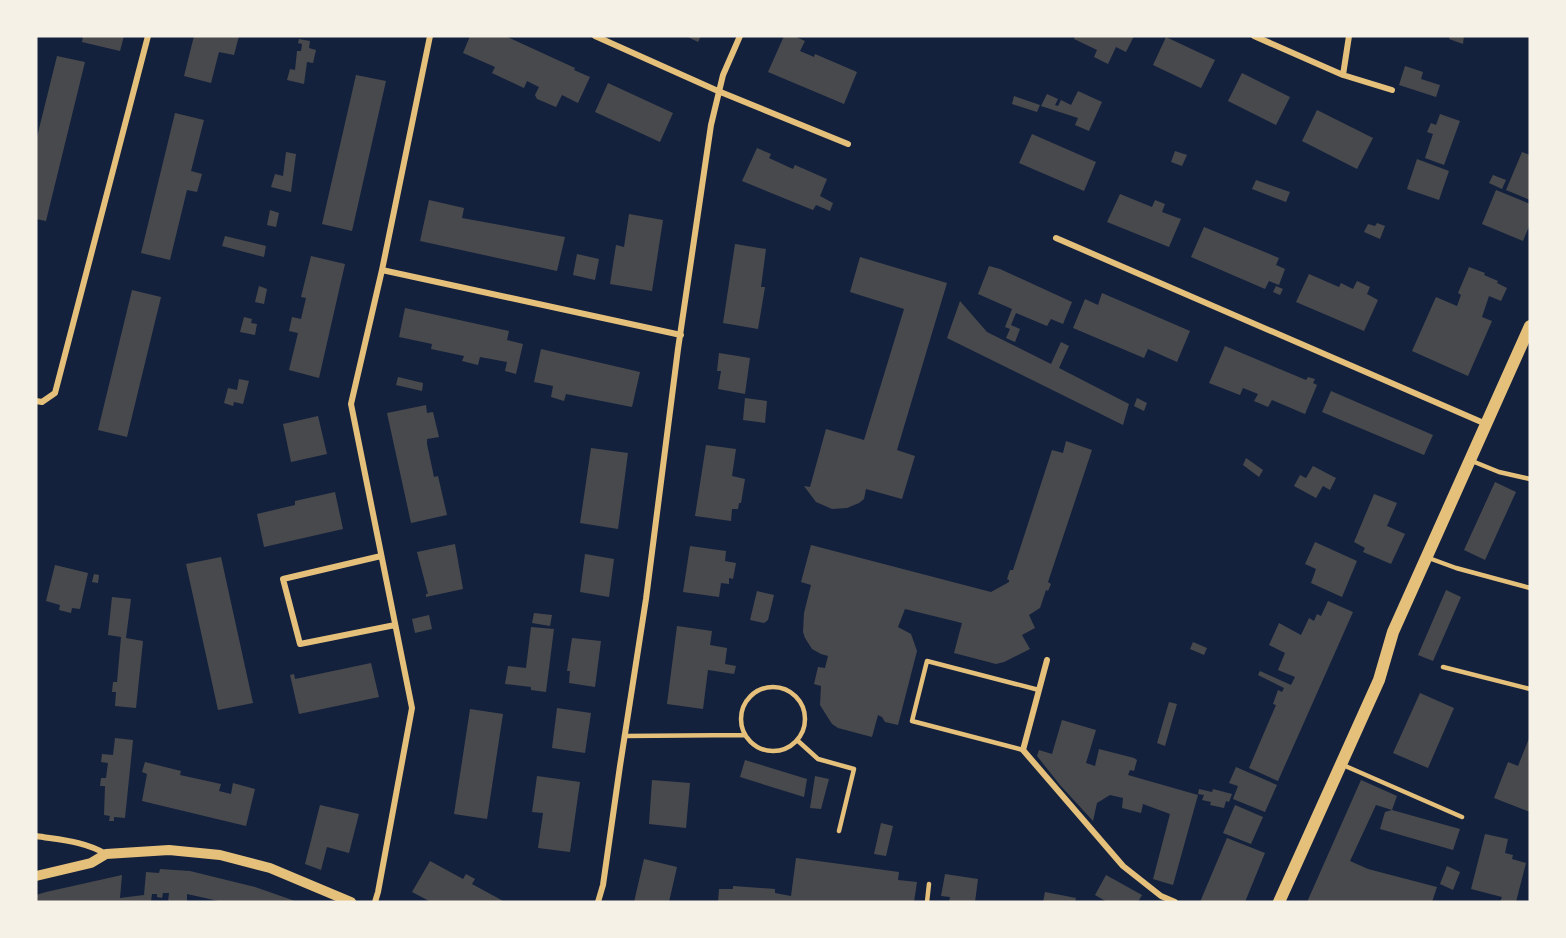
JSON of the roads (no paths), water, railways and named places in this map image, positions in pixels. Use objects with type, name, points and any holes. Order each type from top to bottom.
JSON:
[{"type":"main road","points":[[1279,902],[1379,680],[1393,632],[1425,557],[1530,326]]},
{"type":"street","points":[[36,401],[42,402],[55,393],[148,36]]},
{"type":"street","points":[[375,902],[412,708],[351,404],[382,270],[430,36]]},
{"type":"street","points":[[595,36],[718,91],[848,144]]},
{"type":"street","points":[[598,902],[603,885],[646,599],[681,335],[718,91],[740,36]]},
{"type":"street","points":[[1254,36],[1343,75],[1392,90]]},
{"type":"street","points":[[1343,75],[1348,36]]},
{"type":"street","points":[[1056,238],[1486,424]]},
{"type":"street","points":[[382,270],[681,335]]},
{"type":"street","points":[[381,556],[283,579],[300,644],[395,624]]},
{"type":"street","points":[[1047,660],[1023,750],[1123,866],[1161,896],[1175,902]]},
{"type":"street","points":[[36,836],[94,846],[106,854]]},
{"type":"street","points":[[36,876],[91,863],[106,854],[169,849],[220,855],[270,868],[351,902]]},
{"type":"lane","points":[[1469,460],[1499,472],[1530,479]]},
{"type":"lane","points":[[1425,557],[1530,588]]},
{"type":"lane","points":[[1023,750],[912,721],[927,661],[1039,690]]},
{"type":"lane","points":[[1443,667],[1530,689]]},
{"type":"lane","points":[[770,687],[791,692],[799,700],[805,720],[803,731],[797,740],[790,747],[780,751],[760,749],[751,743],[744,735],[741,725],[744,704],[750,695],[759,689],[770,687]]},
{"type":"lane","points":[[624,736],[744,735]]},
{"type":"lane","points":[[797,740],[818,759],[854,769],[839,831]]},
{"type":"lane","points":[[1341,764],[1462,817]]},
{"type":"lane","points":[[927,902],[929,884]]}]
